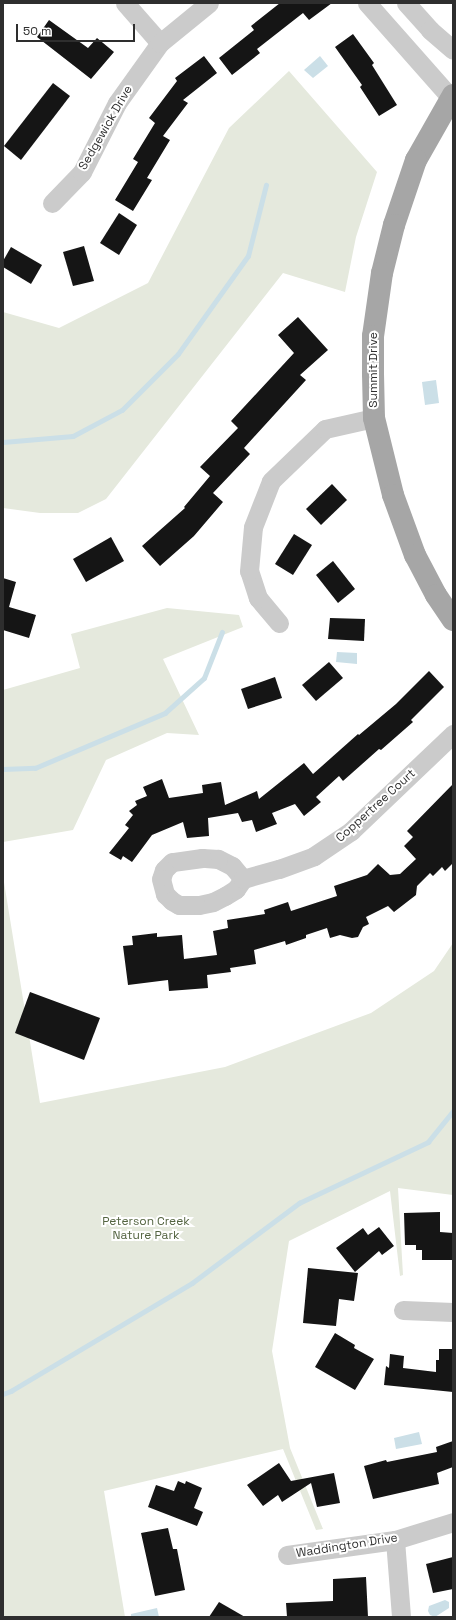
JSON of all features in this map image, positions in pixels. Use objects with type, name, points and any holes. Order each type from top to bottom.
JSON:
[{"type":"main road","name":"Summit Drive","points":[[452,96],[416,160],[394,225],[382,274],[373,336],[374,418],[393,494],[415,555],[436,595],[453,620]]},
{"type":"street","points":[[125,3],[160,43]]},
{"type":"street","name":"Sedgewick Drive","points":[[52,203],[82,172],[117,104],[160,43],[209,3]]},
{"type":"street","points":[[367,3],[452,96]]},
{"type":"street","points":[[406,3],[430,30],[453,50]]},
{"type":"street","points":[[279,623],[258,598],[249,571],[253,527],[271,481],[325,429],[374,418]]},
{"type":"street","name":"Coppertree Court","points":[[243,879],[279,869],[314,856],[333,845],[385,800],[453,734]]},
{"type":"street","points":[[404,1310],[453,1312]]},
{"type":"street","name":"Waddington Drive","points":[[287,1555],[395,1540],[453,1522]]},
{"type":"street","points":[[395,1540],[401,1617]]},
{"type":"green space","points":[[289,71],[377,172],[356,237],[345,292],[283,273],[106,499],[78,513],[40,513],[3,508],[3,312],[59,328],[148,283],[229,128]]},
{"type":"green space","points":[[167,608],[239,615],[243,627],[163,659],[199,735],[167,733],[106,760],[73,830],[3,842],[3,690],[80,668],[71,634]]},
{"type":"green space","name":"Peterson Creek Nature Park","points":[[3,876],[40,1103],[225,1067],[371,1013],[434,971],[453,943],[453,1195],[398,1188],[403,1275],[400,1276],[390,1191],[289,1241],[272,1351],[290,1448],[323,1529],[316,1530],[283,1449],[104,1491],[125,1617],[3,1617]]},
{"type":"shaded area","points":[[320,56],[328,66],[313,78],[304,70]]},
{"type":"shaded area","points":[[436,380],[439,403],[425,405],[422,382]]},
{"type":"shaded area","points":[[337,652],[357,653],[357,664],[336,662]]},
{"type":"shaded area","points":[[419,1432],[422,1444],[396,1449],[394,1438]]},
{"type":"shaded area","points":[[445,1600],[449,1602],[449,1608],[435,1617],[430,1615],[428,1611],[429,1606]]},
{"type":"shaded area","points":[[157,1608],[159,1617],[131,1617],[131,1614]]},
{"type":"building","points":[[280,3],[332,3],[309,20],[303,13],[257,49],[260,53],[232,75],[219,58],[254,30],[251,26]]},
{"type":"building","points":[[49,20],[88,48],[97,38],[114,52],[91,79],[37,37]]},
{"type":"building","points":[[353,34],[374,63],[372,65],[397,105],[379,116],[360,87],[362,85],[335,47]]},
{"type":"building","points":[[204,56],[217,73],[183,100],[188,103],[163,136],[170,140],[147,178],[152,180],[133,211],[115,200],[138,162],[133,159],[155,123],[149,118],[177,81],[175,78]]},
{"type":"building","points":[[53,83],[70,96],[21,160],[4,146]]},
{"type":"building","points":[[119,213],[137,225],[119,255],[100,243]]},
{"type":"building","points":[[84,246],[94,281],[73,286],[63,252]]},
{"type":"building","points":[[11,247],[42,265],[31,284],[3,267],[3,261]]},
{"type":"building","points":[[298,317],[328,350],[300,375],[306,380],[244,448],[250,454],[213,493],[223,502],[194,536],[160,566],[142,546],[185,508],[184,507],[210,476],[200,467],[238,428],[231,421],[294,353],[278,335]]},
{"type":"building","points":[[332,484],[347,500],[321,525],[306,509]]},
{"type":"building","points":[[294,534],[312,545],[293,575],[275,564]]},
{"type":"building","points":[[111,537],[124,561],[86,582],[73,559]]},
{"type":"building","points":[[333,561],[355,589],[338,603],[316,575]]},
{"type":"building","points":[[3,578],[16,582],[9,607],[36,615],[29,638],[3,630]]},
{"type":"building","points":[[330,618],[365,619],[364,641],[328,639]]},
{"type":"building","points":[[329,662],[343,678],[316,701],[302,685]]},
{"type":"building","points":[[429,671],[444,687],[411,720],[413,722],[381,750],[379,749],[343,781],[339,776],[316,797],[321,802],[304,816],[295,804],[272,813],[277,824],[256,832],[252,820],[242,822],[238,813],[208,818],[209,836],[187,838],[183,822],[152,835],[132,862],[123,856],[121,860],[109,853],[129,828],[125,825],[133,815],[129,811],[137,805],[135,801],[147,796],[143,787],[162,779],[169,798],[203,793],[202,785],[221,782],[225,805],[257,791],[259,799],[304,763],[313,774],[358,734],[359,735],[396,704]]},
{"type":"building","points":[[275,677],[282,698],[248,709],[241,689]]},
{"type":"building","points":[[453,784],[453,863],[445,871],[442,867],[433,876],[430,873],[417,886],[416,895],[394,912],[388,906],[366,917],[369,924],[363,927],[358,937],[352,938],[340,935],[330,938],[327,928],[306,935],[306,938],[286,945],[285,941],[254,950],[256,964],[230,968],[231,972],[207,975],[208,988],[169,991],[168,980],[128,985],[123,946],[133,945],[132,936],[157,933],[157,937],[182,935],[184,959],[217,955],[213,931],[228,928],[227,920],[265,914],[264,910],[288,902],[291,911],[337,896],[334,886],[367,875],[378,864],[390,875],[400,874],[416,859],[404,846],[413,837],[407,831]]},
{"type":"building","points":[[30,992],[100,1018],[84,1060],[15,1033]]},
{"type":"building","points":[[440,1212],[440,1232],[453,1233],[453,1260],[422,1260],[422,1250],[416,1250],[416,1245],[405,1245],[404,1213]]},
{"type":"building","points":[[379,1227],[394,1246],[382,1255],[379,1251],[355,1272],[336,1248],[363,1228],[368,1235]]},
{"type":"building","points":[[308,1268],[358,1273],[354,1301],[339,1299],[336,1326],[303,1323]]},
{"type":"building","points":[[335,1333],[355,1345],[354,1348],[374,1359],[355,1390],[315,1367]]},
{"type":"building","points":[[439,1349],[453,1349],[453,1392],[384,1385],[386,1366],[389,1368],[390,1354],[404,1356],[403,1368],[436,1372],[436,1360],[439,1360]]},
{"type":"building","points":[[453,1441],[453,1467],[437,1473],[439,1484],[373,1499],[364,1466],[386,1460],[387,1462],[437,1452],[436,1447]]},
{"type":"building","points":[[279,1463],[291,1481],[334,1473],[340,1503],[317,1507],[311,1483],[282,1502],[278,1495],[263,1506],[247,1485]]},
{"type":"building","points":[[178,1481],[185,1484],[186,1481],[202,1488],[194,1508],[203,1512],[197,1526],[148,1507],[156,1485],[174,1491]]},
{"type":"building","points":[[168,1528],[173,1549],[177,1549],[185,1590],[155,1596],[141,1533]]},
{"type":"building","points":[[453,1557],[453,1589],[433,1593],[426,1564]]},
{"type":"building","points":[[366,1577],[368,1617],[287,1617],[286,1603],[333,1601],[333,1579]]},
{"type":"building","points":[[219,1602],[245,1617],[209,1617]]},
{"type":"waterway","points":[[3,442],[73,436],[122,410],[178,354],[248,256],[266,185]]},
{"type":"waterway","points":[[3,769],[35,768],[165,713],[204,678],[222,632]]},
{"type":"waterway","points":[[3,1394],[11,1391],[192,1283],[299,1203],[428,1142],[453,1111]]}]
